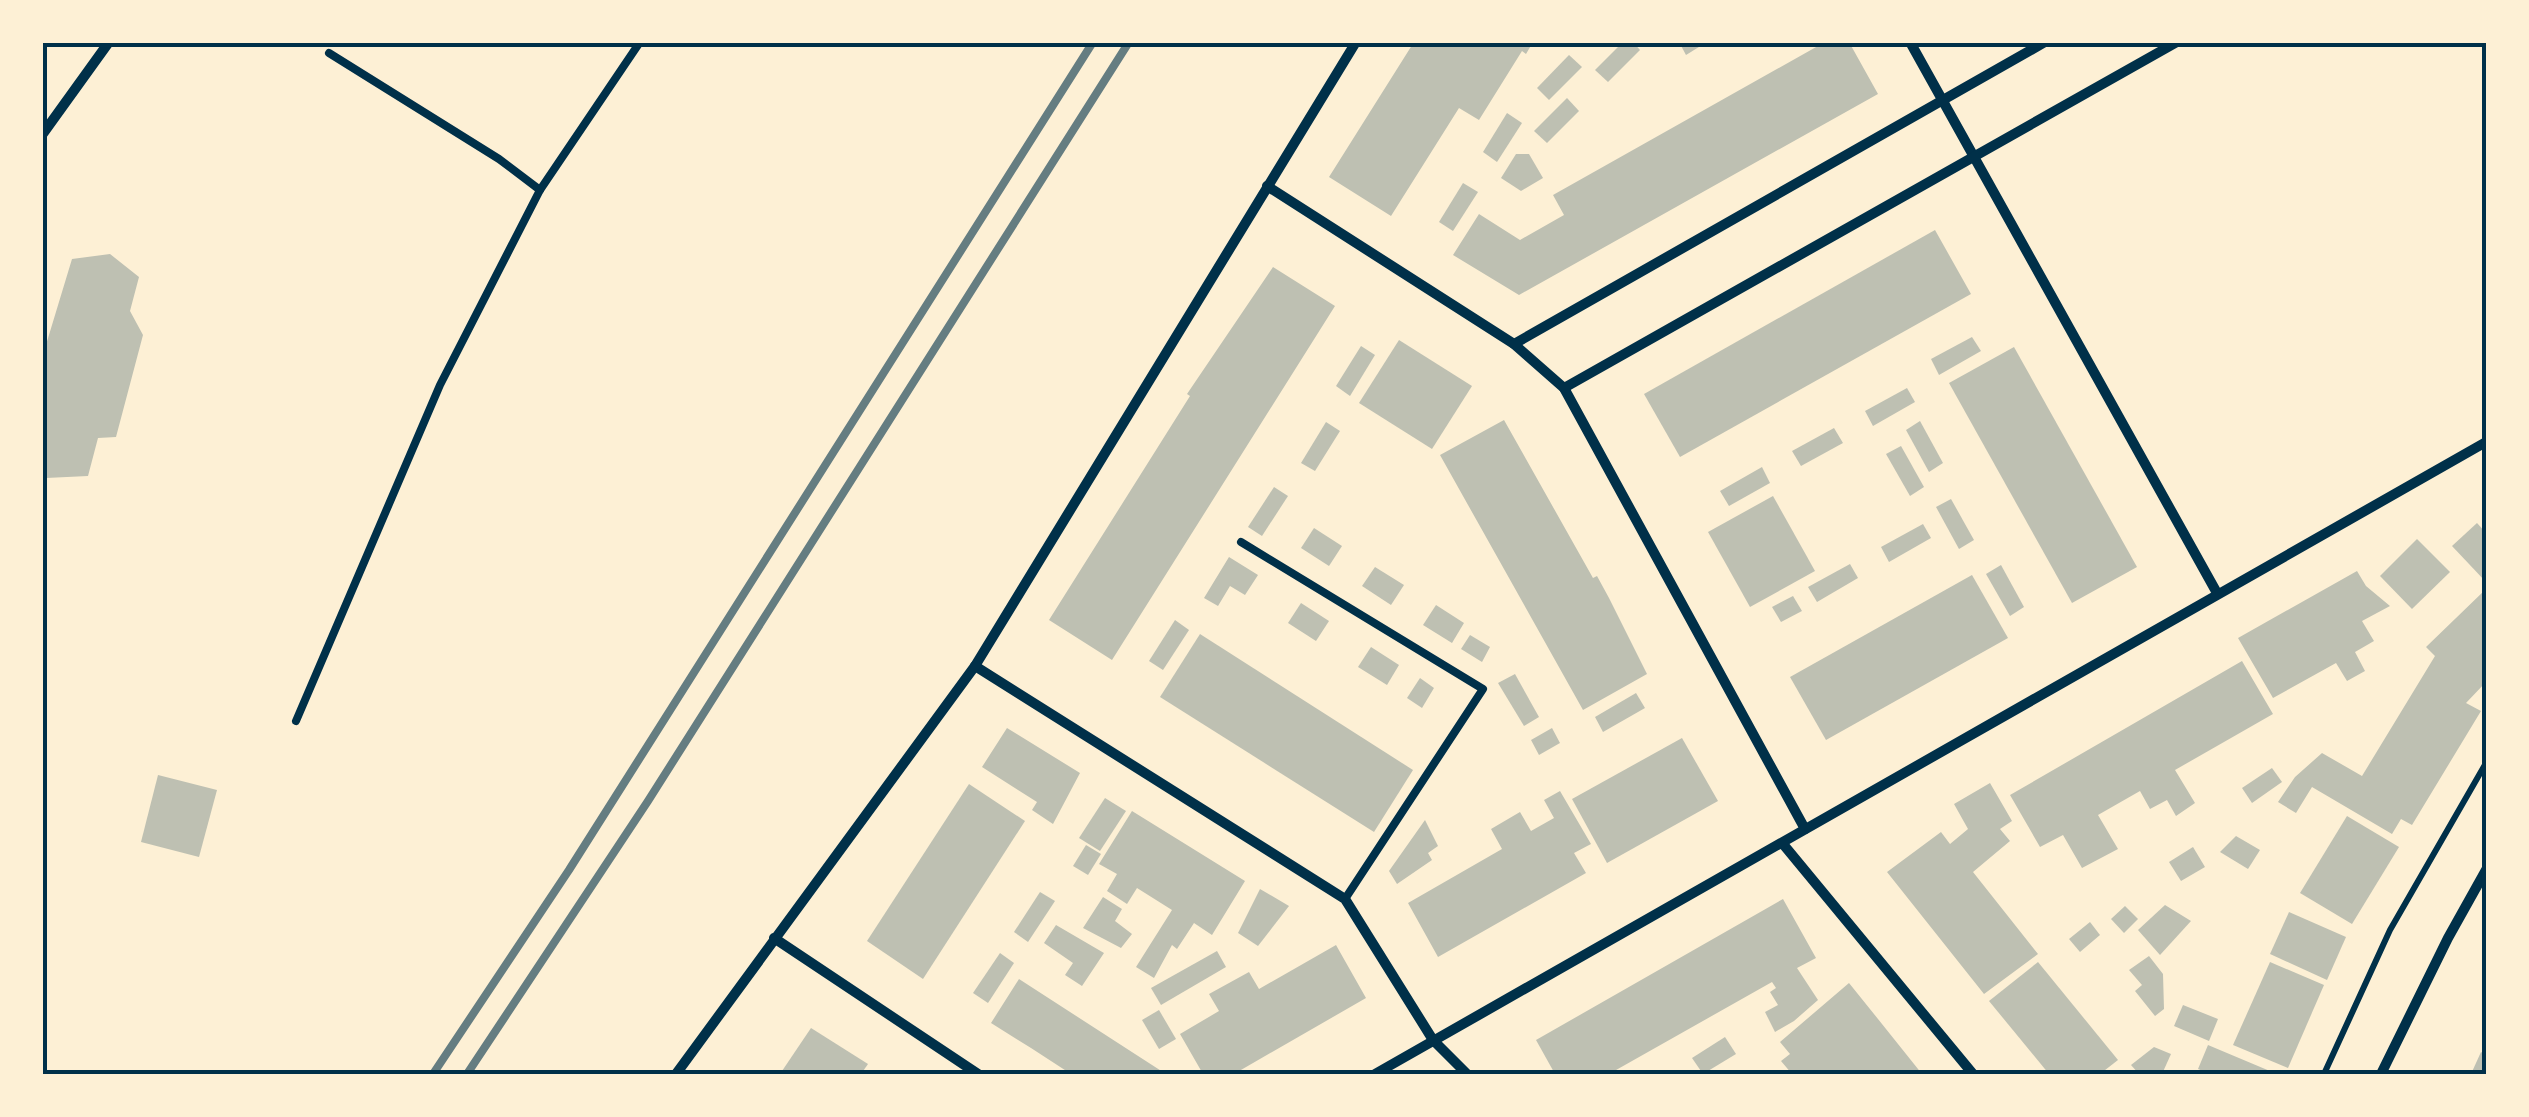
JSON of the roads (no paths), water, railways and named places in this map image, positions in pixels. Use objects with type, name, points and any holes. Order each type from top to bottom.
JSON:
[{"type":"street","points":[[42,135],[109,42]]},
{"type":"street","points":[[676,1074],[974,666],[1356,42]]},
{"type":"street","points":[[1910,42],[2218,593]]},
{"type":"street","points":[[1514,344],[2045,42]]},
{"type":"street","points":[[1564,388],[2178,42]]},
{"type":"street","points":[[1267,186],[1514,344],[1564,388],[1805,829]]},
{"type":"street","points":[[1375,1074],[2486,442]]},
{"type":"street","points":[[974,666],[1345,899],[1434,1040],[1467,1074]]},
{"type":"street","points":[[1782,844],[1973,1074]]},
{"type":"street","points":[[2380,1074],[2486,870]]},
{"type":"street","points":[[774,938],[978,1074]]},
{"type":"lane","points":[[296,721],[440,385],[540,190],[640,42]]},
{"type":"lane","points":[[330,53],[500,158],[540,190]]},
{"type":"lane","points":[[1241,542],[1483,690],[1345,899]]},
{"type":"railway","points":[[433,1074],[569,870],[1093,42]]},
{"type":"railway","points":[[467,1074],[648,801],[1129,42]]}]
